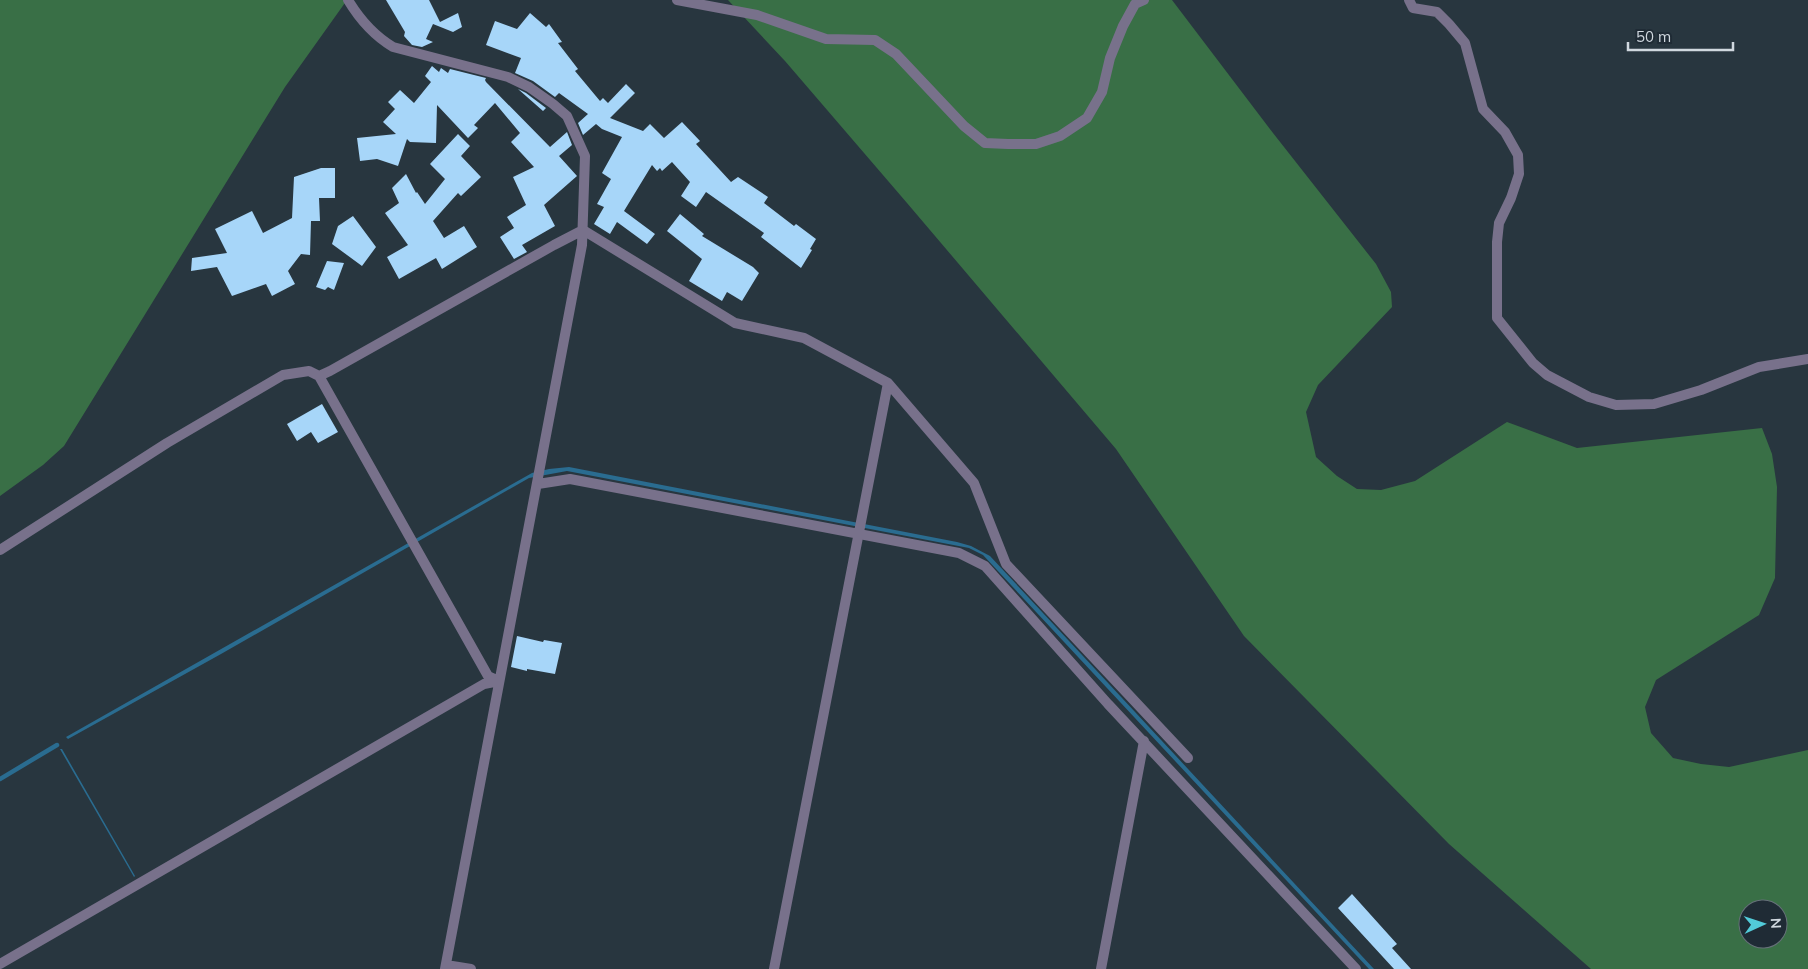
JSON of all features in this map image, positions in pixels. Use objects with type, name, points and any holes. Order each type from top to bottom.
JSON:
[{"type":"street","points":[[348,0],[355,12],[376,37],[393,47],[508,78],[529,87],[567,116],[584,156],[582,245],[446,967],[471,969]]},
{"type":"street","points":[[677,0],[757,15],[826,39],[875,40],[896,54],[964,126],[985,143],[1036,144],[1060,136],[1087,118],[1102,92],[1110,58],[1123,26],[1135,4],[1144,0]]},
{"type":"street","points":[[1409,0],[1413,8],[1436,12],[1465,43],[1484,109],[1505,132],[1518,155],[1520,174],[1499,223],[1497,242],[1497,318],[1533,363],[1547,375],[1589,397],[1616,405],[1654,404],[1701,390],[1759,367],[1808,359]]},
{"type":"street","points":[[319,376],[330,372],[583,230]]},
{"type":"street","points":[[583,230],[735,323],[804,338],[888,383],[974,483],[1006,564],[1188,758]]},
{"type":"street","points":[[0,550],[167,443],[284,375],[309,371],[319,376],[488,676],[499,682]]},
{"type":"street","points":[[774,969],[888,383]]},
{"type":"street","points":[[538,484],[570,479],[959,552],[985,566],[1108,704],[1356,969]]},
{"type":"street","points":[[0,964],[484,684],[499,682]]},
{"type":"street","points":[[1102,969],[1144,742]]},
{"type":"green space","points":[[0,0],[347,0],[285,87],[64,446],[43,465],[0,496]]},
{"type":"green space","points":[[728,0],[1172,0],[1376,264],[1391,292],[1392,307],[1318,385],[1306,412],[1316,457],[1337,476],[1357,489],[1381,490],[1415,481],[1507,422],[1577,448],[1762,428],[1772,454],[1777,487],[1775,578],[1759,615],[1656,680],[1645,707],[1651,733],[1673,758],[1729,767],[1808,750],[1808,969],[1591,969],[1449,844],[1244,636],[1116,449],[785,61]]},
{"type":"water","points":[[569,467],[957,542],[971,546],[990,556],[1374,969],[1369,969],[983,555],[969,548],[567,471],[529,478],[221,654],[68,739],[66,737],[532,473]]},
{"type":"water","points":[[60,749],[62,749],[134,877]]},
{"type":"building","points":[[386,0],[429,0],[440,22],[458,13],[462,27],[453,32],[433,24],[426,39],[433,42],[422,47],[412,45],[404,36],[405,32]]},
{"type":"building","points":[[530,13],[546,27],[549,24],[562,42],[558,43],[578,69],[575,71],[600,101],[603,98],[608,103],[626,84],[635,93],[610,118],[643,131],[650,124],[664,138],[682,122],[700,141],[696,144],[731,182],[738,177],[768,197],[764,203],[794,226],[796,224],[816,239],[810,249],[812,250],[801,268],[761,237],[764,233],[706,192],[696,207],[681,196],[690,182],[672,162],[662,171],[660,168],[657,171],[652,165],[624,211],[655,234],[647,244],[617,222],[610,234],[594,224],[604,207],[597,204],[611,179],[602,173],[622,137],[602,129],[596,124],[583,135],[578,123],[588,114],[559,93],[555,97],[533,81],[515,73],[521,58],[486,45],[495,21],[517,29]]},
{"type":"building","points":[[432,66],[439,72],[441,68],[448,73],[450,69],[486,78],[486,82],[550,147],[567,132],[572,145],[559,156],[577,176],[544,205],[555,226],[522,245],[527,252],[514,259],[500,237],[514,228],[507,217],[526,205],[513,177],[534,167],[511,142],[520,133],[495,103],[474,125],[478,128],[468,138],[437,105],[436,143],[410,142],[407,139],[398,166],[377,159],[360,161],[357,138],[396,134],[383,122],[395,109],[388,102],[400,90],[414,103],[431,82],[425,76]]},
{"type":"building","points":[[518,89],[526,93],[546,108],[543,111]]},
{"type":"building","points":[[458,134],[470,146],[461,156],[481,177],[461,196],[458,193],[433,221],[444,238],[464,226],[477,247],[442,269],[436,258],[399,279],[387,257],[408,245],[385,213],[399,203],[392,188],[406,174],[416,193],[425,204],[445,179],[430,164]]},
{"type":"building","points":[[321,168],[335,168],[335,198],[319,198],[320,221],[311,221],[310,255],[301,254],[288,271],[295,284],[272,296],[266,284],[232,296],[217,267],[191,271],[192,258],[227,253],[215,229],[252,211],[263,233],[292,218],[294,177]]},
{"type":"building","points":[[680,214],[704,234],[702,236],[753,267],[759,273],[742,301],[727,292],[722,301],[689,281],[702,259],[667,231]]},
{"type":"building","points":[[353,216],[376,247],[362,266],[332,244],[338,226]]},
{"type":"building","points":[[327,261],[344,263],[334,290],[328,287],[325,290],[316,287]]},
{"type":"building","points":[[322,404],[338,432],[318,443],[311,432],[297,441],[287,424]]},
{"type":"building","points":[[517,636],[543,642],[544,640],[562,643],[555,674],[511,667]]},
{"type":"building","points":[[1352,894],[1397,944],[1392,948],[1411,969],[1394,969],[1338,908]]},
{"type":"waterway","points":[[0,779],[57,745]]}]
